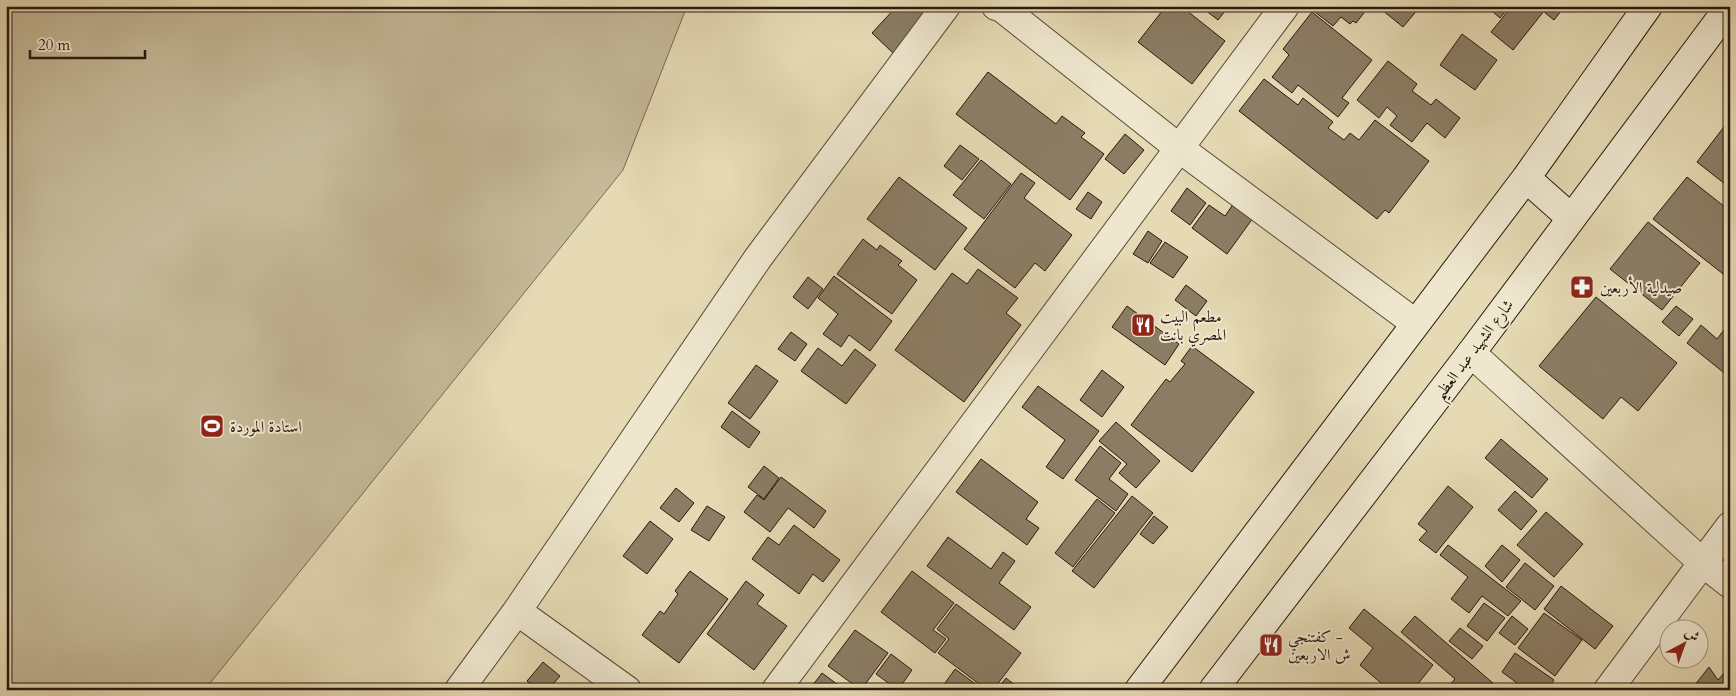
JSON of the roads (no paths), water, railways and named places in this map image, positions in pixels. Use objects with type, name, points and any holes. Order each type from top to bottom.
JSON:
[{"type":"street","points":[[459,690],[517,611],[758,258],[946,6]]},
{"type":"street","points":[[776,690],[1285,6]]},
{"type":"street","points":[[1138,690],[1526,178],[1648,6]]},
{"type":"street","name":"شارع الشهيد عبد العظيم","points":[[1213,690],[1471,353],[1730,6]]},
{"type":"street","points":[[1001,7],[1179,148],[1415,323]]},
{"type":"street","points":[[1526,178],[1571,218]]},
{"type":"street","points":[[1471,353],[1703,563],[1730,584]]},
{"type":"street","points":[[1608,690],[1730,526]]},
{"type":"street","points":[[517,611],[626,690]]},
{"type":"place","name":"صيدلية الأربعين","points":[[1582,287]]},
{"type":"place","name":"مطعم البيت المصري بانت","points":[[1143,325]]},
{"type":"place","name":"استادة الموردة","points":[[212,426]]},
{"type":"place","name":"كفتنجي - ش الاربعين","points":[[1271,645]]}]
